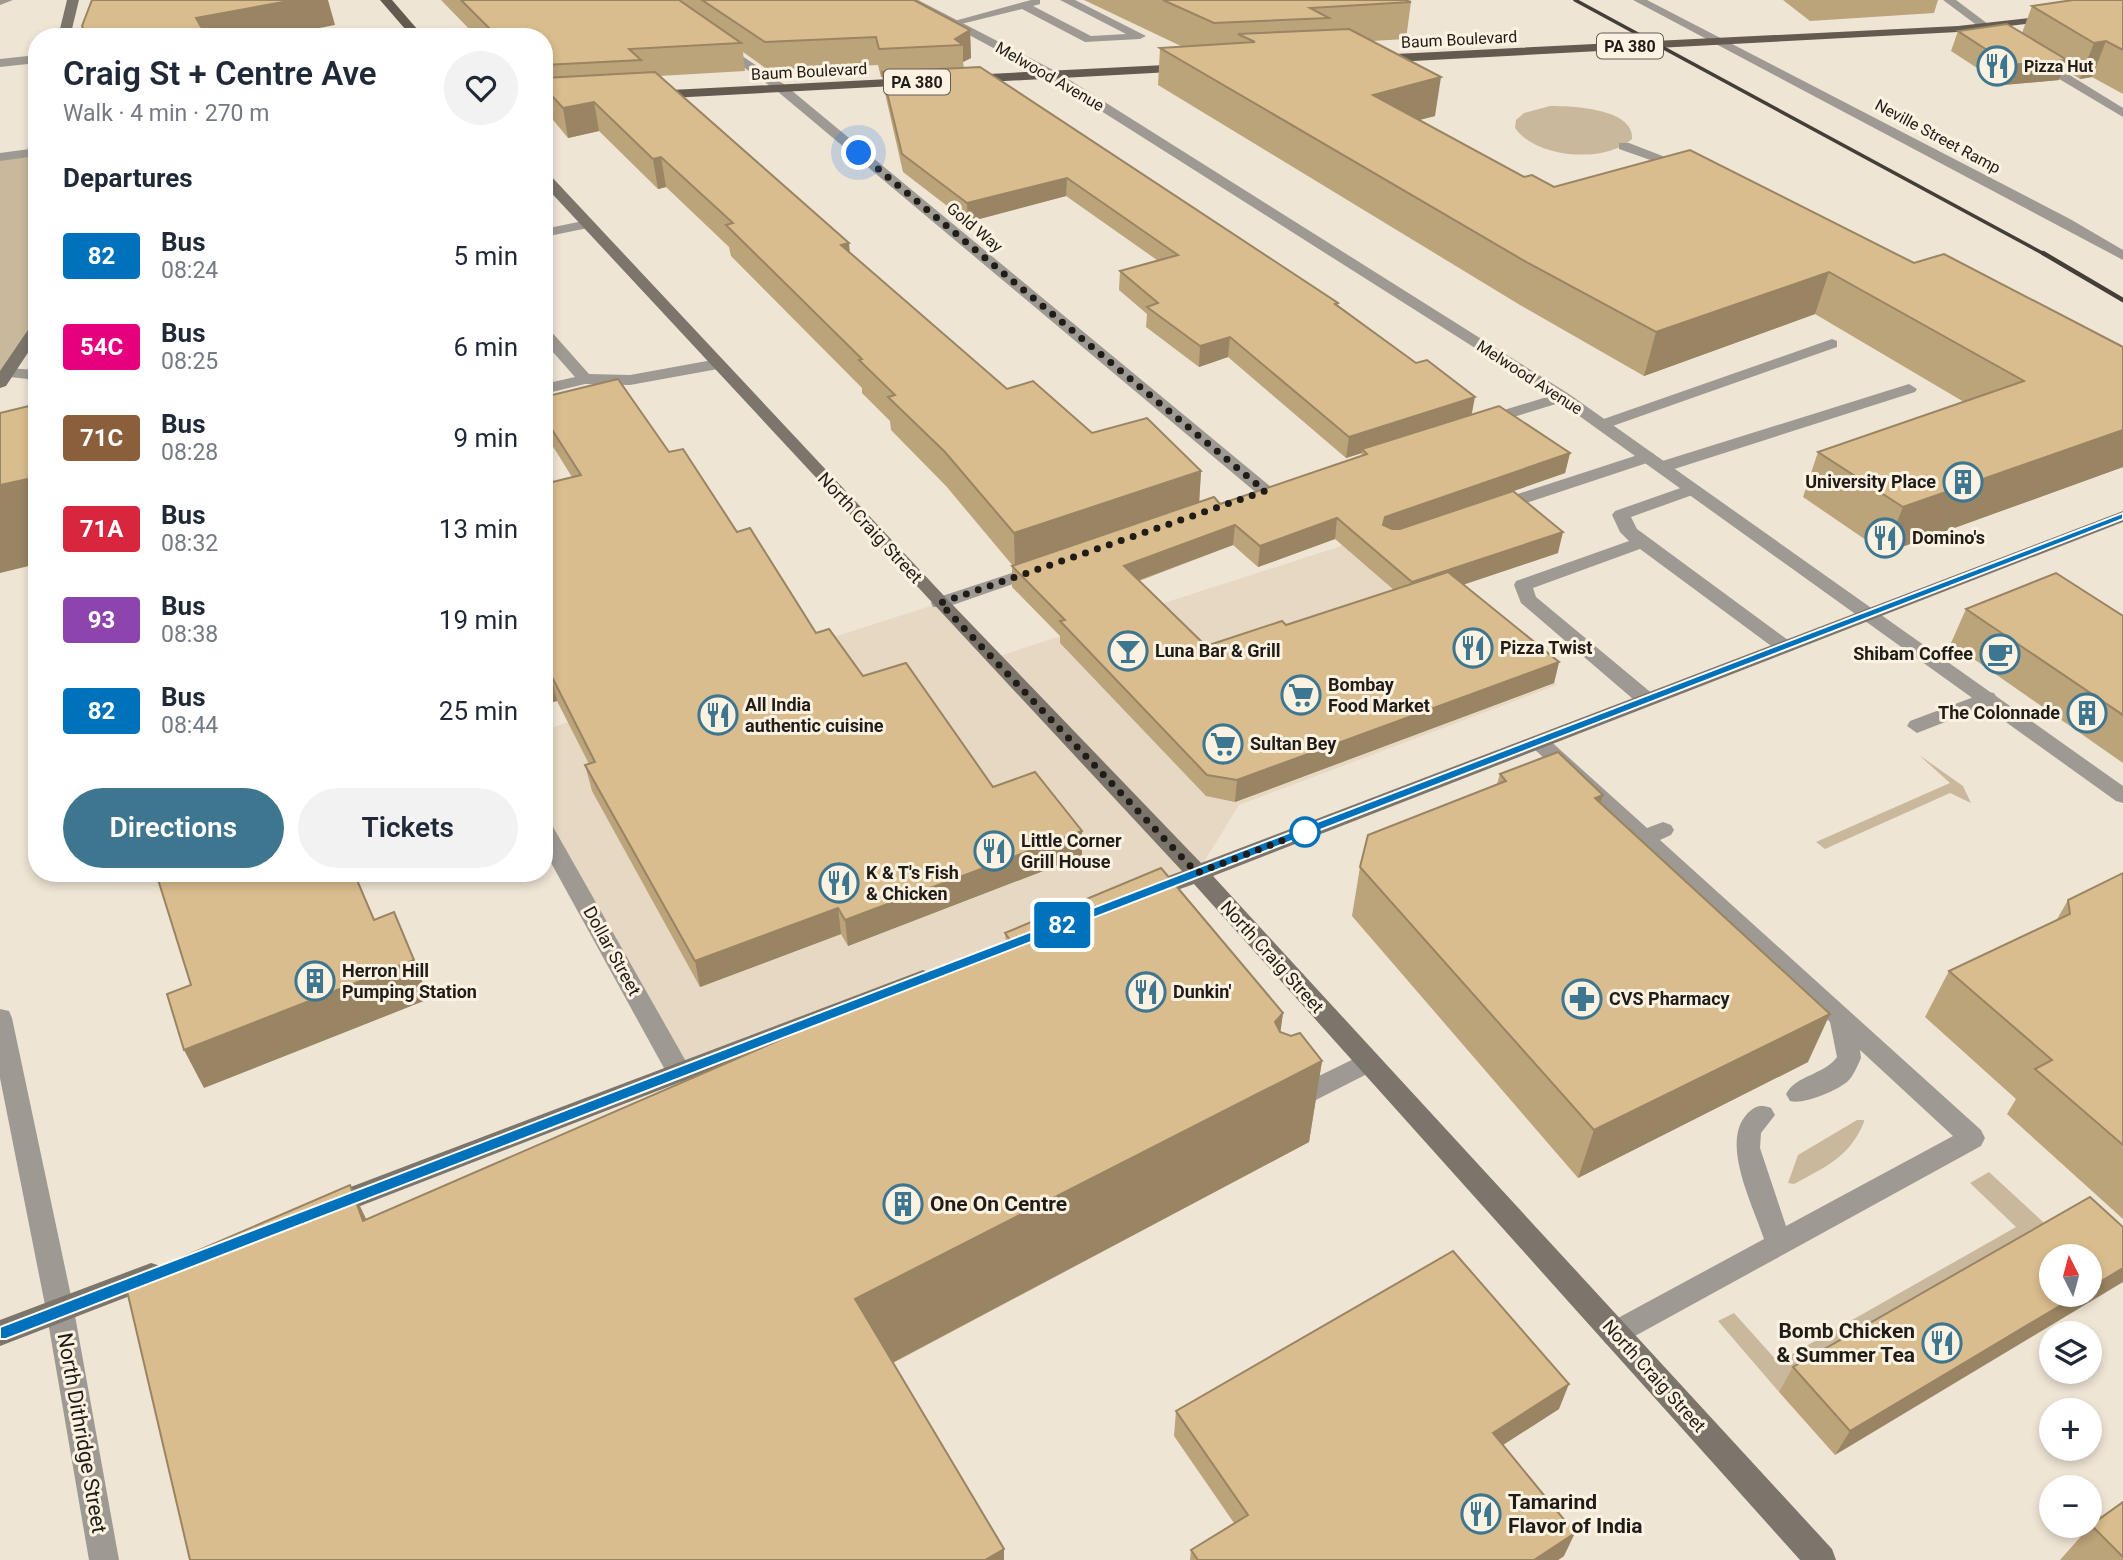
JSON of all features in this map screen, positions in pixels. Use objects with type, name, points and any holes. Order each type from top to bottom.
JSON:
[{"type":"main road","points":[[67,28],[73,0]]},
{"type":"main road","points":[[386,0],[410,28]]},
{"type":"main road","name":"Baum Boulevard","points":[[1365,59],[1838,36],[1984,27],[2071,16]]},
{"type":"main road","name":"PA 380","points":[[957,80],[1198,68]]},
{"type":"main road","name":"Baum Boulevard","points":[[632,96],[917,82]]},
{"type":"main road","name":"North Craig Street","points":[[553,186],[940,603],[1197,873],[1821,1560]]},
{"type":"main road","points":[[3,378],[28,340]]},
{"type":"main road","points":[[1125,901],[2123,516]]},
{"type":"main road","points":[[309,1214],[947,970]]},
{"type":"main road","points":[[0,1333],[168,1268]]},
{"type":"street","points":[[0,2],[7,0]]},
{"type":"street","name":"Melwood Avenue","points":[[910,0],[1053,75],[1563,397],[2123,796]]},
{"type":"street","points":[[953,23],[1045,0]]},
{"type":"street","points":[[1025,6],[1090,40],[1139,36],[1066,0]]},
{"type":"street","name":"Neville Street Ramp","points":[[1639,0],[2065,222],[2123,257]]},
{"type":"street","points":[[1949,0],[1984,27],[2123,113]]},
{"type":"street","name":"Gold Way","points":[[707,36],[781,88],[1271,489],[1239,500]]},
{"type":"street","points":[[0,63],[28,60]]},
{"type":"street","points":[[1624,146],[1699,172]]},
{"type":"street","points":[[0,157],[28,153]]},
{"type":"street","points":[[553,231],[589,224]]},
{"type":"street","points":[[553,342],[585,379]]},
{"type":"street","points":[[1601,425],[1832,344]]},
{"type":"street","points":[[553,387],[585,379],[630,380],[718,364]]},
{"type":"street","points":[[3,378],[28,376]]},
{"type":"street","points":[[1480,513],[1909,389]]},
{"type":"street","points":[[1472,425],[1563,397]]},
{"type":"street","points":[[1692,489],[1621,515],[1629,532],[1785,647]]},
{"type":"street","points":[[1643,542],[1523,585],[1528,599],[1647,699]]},
{"type":"street","points":[[940,603],[1057,563]]},
{"type":"street","points":[[1917,726],[1987,698]]},
{"type":"street","points":[[1539,742],[1653,834],[1840,1018],[1972,1138],[1615,1334]]},
{"type":"street","name":"Dollar Street","points":[[553,847],[679,1072]]},
{"type":"street","name":"North Dithridge Street","points":[[0,1018],[60,1310],[104,1560]]},
{"type":"street","points":[[1799,1094],[1838,1075],[1849,1058],[1840,1018]]},
{"type":"street","points":[[1280,1105],[1368,1062]]},
{"type":"street","points":[[1762,1115],[1749,1129],[1747,1148],[1779,1244]]},
{"type":"shaded area","points":[[1550,106],[1586,108],[1612,115],[1630,129],[1632,139],[1620,147],[1589,154],[1571,154],[1538,146],[1515,128],[1516,120],[1524,113]]},
{"type":"shaded area","points":[[28,154],[28,341],[0,383],[0,157]]},
{"type":"shaded area","points":[[1388,531],[1462,607],[1557,685],[1239,805],[1197,873],[679,1072],[553,846],[553,727],[940,603],[993,658]]},
{"type":"shaded area","points":[[1919,755],[1963,786],[1971,803],[1950,793],[1825,849],[1816,842],[1950,783]]},
{"type":"shaded area","points":[[1857,1120],[1864,1122],[1844,1153],[1794,1184],[1788,1183],[1798,1155]]},
{"type":"shaded area","points":[[1989,1172],[2055,1233],[1779,1392],[1718,1321],[1734,1313],[1778,1362],[2016,1227],[1970,1183]]},
{"type":"building","points":[[92,0],[294,0],[196,18],[202,28],[82,26]]},
{"type":"building","points":[[461,0],[679,0],[741,43],[629,49],[641,60],[553,65],[553,28],[489,28]]},
{"type":"building","points":[[702,0],[914,0],[970,30],[955,39],[963,45],[879,49],[876,37],[765,42]]},
{"type":"building","points":[[1163,0],[1411,2],[1310,8],[1329,18],[1214,23]]},
{"type":"building","points":[[2073,0],[2123,0],[2123,50],[2106,41],[2094,43],[2032,6]]},
{"type":"building","points":[[2007,24],[2067,60],[2010,65],[1958,31]]},
{"type":"building","points":[[1349,29],[1441,77],[1373,95],[1524,177],[1532,175],[1554,187],[1690,150],[1914,263],[1944,254],[2123,347],[2123,430],[1903,507],[1818,452],[2024,381],[1829,272],[1656,332],[1528,263],[1160,48],[1255,42],[1238,34]]},
{"type":"building","points":[[980,67],[1338,303],[1335,304],[1416,363],[1427,360],[1475,397],[1349,437],[1230,337],[1200,346],[1147,307],[1158,303],[1120,271],[1178,255],[1067,178],[967,203],[902,154],[882,72]]},
{"type":"building","points":[[655,72],[849,243],[841,245],[1007,389],[1033,381],[1092,433],[1147,418],[1201,471],[1014,533],[945,452],[888,397],[895,395],[859,360],[862,359],[726,225],[733,223],[661,157],[653,159],[594,102],[563,108],[553,97],[553,78]]},
{"type":"building","points":[[618,379],[669,452],[683,449],[737,532],[750,528],[816,633],[829,629],[863,676],[906,663],[993,787],[1035,772],[1082,831],[845,920],[838,908],[695,961],[585,765],[595,762],[553,679],[553,482],[581,475],[553,431],[553,395]]},
{"type":"building","points":[[28,406],[28,479],[0,485],[0,413]]},
{"type":"building","points":[[1499,406],[1570,453],[1385,517],[1383,525],[1400,529],[1513,491],[1563,532],[1412,582],[1337,518],[1260,546],[1235,525],[1124,566],[1206,646],[1282,621],[1286,625],[1448,572],[1559,662],[1237,780],[1207,775],[1060,621],[1065,620],[1012,566],[1214,497],[1220,504],[1367,454],[1362,449]]},
{"type":"building","points":[[2056,573],[2123,616],[2123,715],[1966,609]]},
{"type":"building","name":"CVS Pharmacy","points":[[1558,752],[1603,795],[1595,798],[1830,1014],[1594,1130],[1360,867],[1368,835],[1506,781],[1500,774]]},
{"type":"building","name":"One On Centre","points":[[1161,868],[1283,1013],[1275,1022],[1280,1032],[1291,1036],[1300,1033],[1322,1061],[855,1299],[1004,1549],[985,1560],[190,1560],[125,1282],[350,1185],[363,1221],[1010,940],[1005,933]]},
{"type":"building","points":[[2123,873],[2123,1145],[2035,1069],[2052,1060],[1949,971],[2070,914],[2068,900]]},
{"type":"building","name":"Herron Hill Pumping Station","points":[[159,882],[358,882],[374,920],[394,912],[414,960],[184,1050],[167,994],[191,985]]},
{"type":"building","name":"Bomb Chicken & Summer Tea","points":[[2090,1197],[2123,1227],[2123,1268],[2102,1281],[2102,1244],[2039,1244],[2039,1307],[2058,1307],[1850,1431],[1793,1367]]},
{"type":"building","points":[[1453,1251],[1569,1384],[1493,1433],[1575,1533],[1534,1560],[1198,1560],[1191,1550],[1248,1515],[1176,1411]]},
{"type":"building","points":[[2123,1502],[2123,1557],[2102,1536],[2102,1517]]},
{"type":"railway","points":[[1575,0],[2046,255]]},
{"type":"railway","points":[[2043,253],[2123,300]]},
{"type":"bus line","name":"82","points":[[0,1333],[2123,516]]},
{"type":"place","name":"Pizza Hut","points":[[1997,66]]},
{"type":"place","name":"University Place","points":[[1963,482]]},
{"type":"place","name":"Domino's","points":[[1885,538]]},
{"type":"place","name":"Pizza Twist","points":[[1473,648]]},
{"type":"place","name":"Luna Bar & Grill","points":[[1128,651]]},
{"type":"place","name":"Shibam Coffee","points":[[2000,654]]},
{"type":"place","name":"Bombay Food Market","points":[[1301,695]]},
{"type":"place","name":"The Colonnade","points":[[2087,713]]},
{"type":"place","name":"All India authentic cuisine","points":[[718,715]]},
{"type":"place","name":"Sultan Bey","points":[[1223,744]]},
{"type":"place","name":"Little Corner Grill House","points":[[994,851]]},
{"type":"place","name":"K & T's Fish & Chicken","points":[[839,883]]},
{"type":"place","name":"Herron Hill Pumping Station","points":[[315,981]]},
{"type":"place","name":"Dunkin'","points":[[1146,992]]},
{"type":"place","name":"CVS Pharmacy","points":[[1582,999]]},
{"type":"place","name":"One On Centre","points":[[903,1204]]},
{"type":"place","name":"Bomb Chicken & Summer Tea","points":[[1942,1343]]},
{"type":"place","name":"Tamarind Flavor of India","points":[[1481,1514]]},
{"type":"route","points":[[859,153],[1265,491],[940,603],[1197,873],[1305,832]]}]
